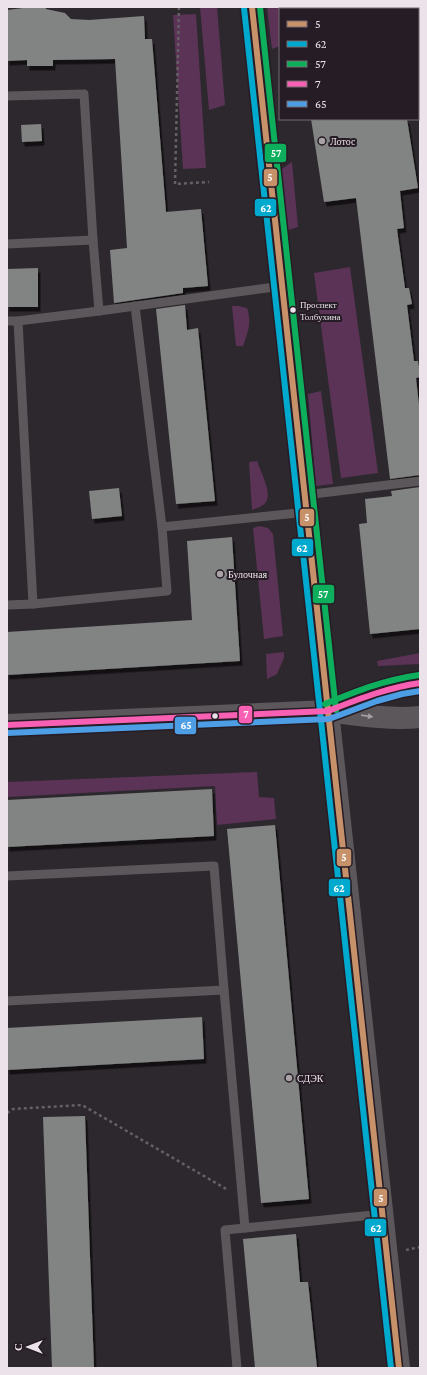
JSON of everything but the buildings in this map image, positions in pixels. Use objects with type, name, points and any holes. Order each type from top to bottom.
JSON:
[{"type":"main road","points":[[252,7],[399,1368]]},
{"type":"main road","points":[[328,711],[374,692],[420,683]]},
{"type":"main road","points":[[7,725],[328,711],[377,718],[420,718]]},
{"type":"lane","points":[[7,96],[84,94],[99,311]]},
{"type":"lane","points":[[7,244],[93,240]]},
{"type":"lane","points":[[7,321],[99,311],[282,286]]},
{"type":"lane","points":[[7,605],[33,604],[167,591],[162,527],[135,306]]},
{"type":"lane","points":[[18,321],[33,604]]},
{"type":"lane","points":[[162,527],[306,503],[420,481]]},
{"type":"lane","points":[[7,876],[214,866],[245,1228]]},
{"type":"lane","points":[[7,1001],[224,990]]},
{"type":"lane","points":[[237,1368],[225,1230],[383,1214]]},
{"type":"path","points":[[179,7],[175,184],[210,182]]},
{"type":"path","points":[[7,1112],[13,1108],[82,1104],[242,1197]]},
{"type":"path","points":[[405,1250],[420,1247]]},
{"type":"shaded area","points":[[200,7],[217,7],[225,105],[209,110]]},
{"type":"shaded area","points":[[267,7],[279,7],[279,46],[272,49]]},
{"type":"shaded area","points":[[196,14],[206,168],[183,169],[173,15]]},
{"type":"shaded area","points":[[292,162],[298,227],[285,231],[279,171]]},
{"type":"shaded area","points":[[350,267],[378,473],[341,478],[314,273]]},
{"type":"shaded area","points":[[232,306],[247,308],[249,323],[248,332],[243,346],[236,346]]},
{"type":"shaded area","points":[[321,391],[333,484],[316,486],[308,394]]},
{"type":"shaded area","points":[[257,461],[265,480],[268,496],[265,504],[252,510],[249,462]]},
{"type":"shaded area","points":[[259,526],[268,528],[273,534],[283,636],[264,639],[253,528]]},
{"type":"shaded area","points":[[284,652],[284,658],[277,674],[267,679],[266,654]]},
{"type":"shaded area","points":[[420,653],[420,664],[378,666],[377,661]]},
{"type":"shaded area","points":[[257,772],[259,797],[274,798],[276,819],[217,825],[215,786],[7,797],[7,782]]},
{"type":"transit line","name":"5","points":[[252,7],[399,1368]]},
{"type":"transit line","name":"57","points":[[260,7],[336,710]]},
{"type":"transit line","name":"62","points":[[244,8],[391,1368]]},
{"type":"transit line","name":"57","points":[[325,704],[382,683],[419,675]]},
{"type":"transit line","name":"7","points":[[7,725],[328,711],[384,691],[420,683]]},
{"type":"transit line","name":"65","points":[[7,733],[329,719],[377,701],[420,691]]},
{"type":"place","name":"Лотос","points":[[322,141]]},
{"type":"place","name":"Проспект Толбухина","points":[[293,310]]},
{"type":"place","name":"Булочная","points":[[220,574]]},
{"type":"place","name":"СДЭК","points":[[289,1078]]}]
